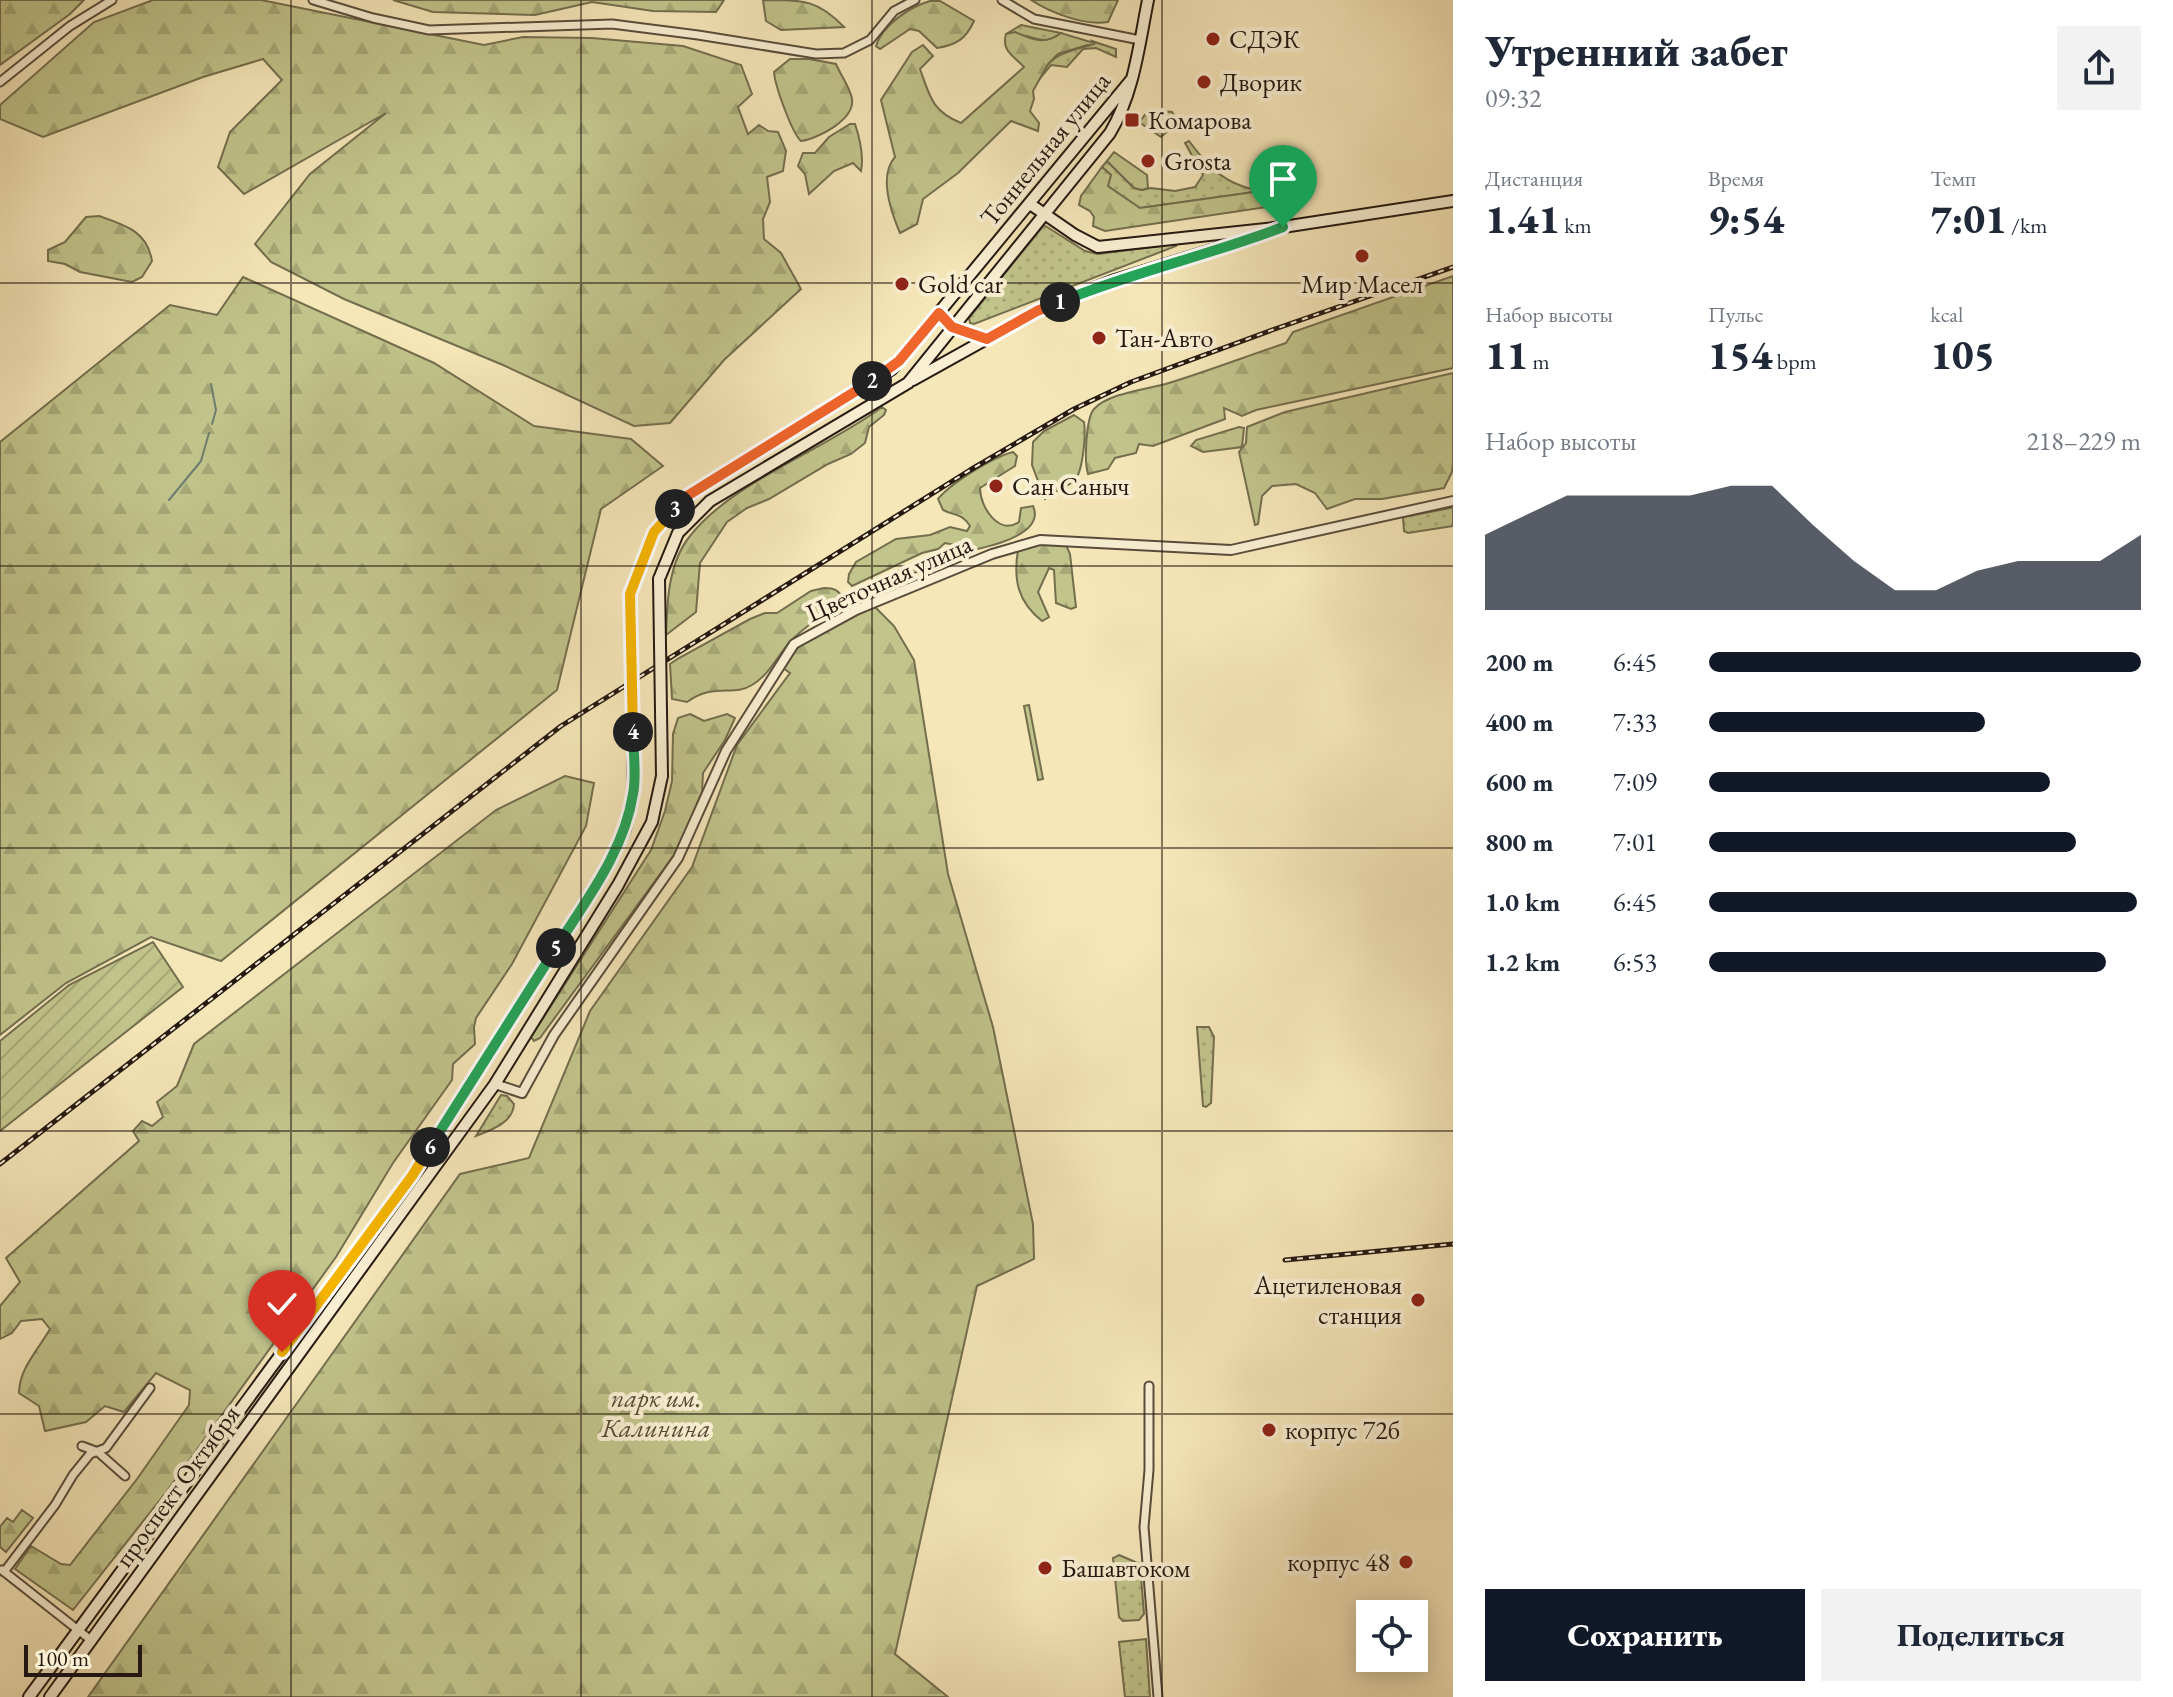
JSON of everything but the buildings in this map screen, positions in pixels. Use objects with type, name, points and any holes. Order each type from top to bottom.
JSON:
[{"type":"main road","points":[[1132,78],[1148,0]]},
{"type":"main road","name":"Тоннельная улица","points":[[630,594],[654,532],[687,496],[892,369],[1132,78]]},
{"type":"main road","name":"Тоннельная улица","points":[[659,579],[678,533],[710,501],[908,383],[1110,133],[1123,113],[1132,78]]},
{"type":"main road","points":[[1030,204],[1098,247],[1283,227],[1453,201]]},
{"type":"main road","points":[[908,383],[1037,311],[1112,281],[1283,227]]},
{"type":"main road","points":[[939,313],[952,327],[987,339]]},
{"type":"main road","name":"проспект Октября","points":[[50,1697],[495,1084],[618,885],[652,822],[662,776],[659,579]]},
{"type":"main road","name":"проспект Октября","points":[[29,1697],[412,1176],[607,867],[625,829],[634,792],[630,594]]},
{"type":"street","points":[[0,82],[70,26],[112,0]]},
{"type":"street","points":[[313,0],[373,18],[429,30],[612,24],[816,54],[844,53],[870,40],[894,11],[915,0]]},
{"type":"street","points":[[1002,0],[1034,19],[1140,40]]},
{"type":"street","name":"Цветочная улица","points":[[495,1084],[522,1093],[554,1035],[678,858],[726,751],[794,644],[856,610],[992,554],[1040,540],[1231,550],[1453,501]]},
{"type":"street","points":[[1149,1386],[1149,1470],[1144,1527],[1158,1697]]},
{"type":"street","points":[[92,1641],[2,1570],[55,1505],[90,1454],[106,1448],[150,1388]]},
{"type":"street","points":[[82,1446],[98,1452],[125,1476]]},
{"type":"green space","points":[[0,0],[84,0],[70,14],[0,65]]},
{"type":"green space","points":[[153,0],[261,0],[484,45],[523,37],[592,38],[683,46],[741,65],[752,94],[738,107],[748,134],[759,125],[768,131],[778,132],[786,151],[783,171],[767,177],[770,202],[763,219],[764,239],[781,253],[801,289],[724,360],[670,423],[634,426],[503,365],[344,299],[271,262],[255,244],[310,174],[386,113],[244,194],[218,167],[230,132],[282,80],[263,59],[203,77],[43,137],[0,119],[0,105],[94,22]]},
{"type":"green space","points":[[393,0],[724,0],[716,12],[653,11],[592,2],[535,15],[433,12]]},
{"type":"green space","points":[[763,0],[810,3],[826,11],[844,27],[781,30],[766,21]]},
{"type":"green space","points":[[1031,0],[1118,0],[1108,22],[1099,23],[1068,17]]},
{"type":"green space","points":[[930,1],[940,1],[974,21],[964,37],[937,48],[919,31],[910,29],[880,49],[876,46],[884,31],[898,18]]},
{"type":"green space","points":[[1021,25],[1061,33],[1049,41],[1006,34]]},
{"type":"green space","points":[[1015,32],[1039,40],[1061,33],[1094,43],[1058,54],[1048,64],[1033,91],[1030,111],[1039,123],[1038,131],[1011,121],[958,173],[923,199],[917,224],[900,233],[888,194],[887,174],[895,157],[881,100],[912,52],[923,45],[933,56],[920,69],[930,95],[938,108],[961,123],[1024,67],[1005,45],[1006,34]]},
{"type":"green space","points":[[1092,41],[1116,49],[1116,57],[1096,48],[1083,49],[1067,67],[1051,65],[1036,83],[1053,59],[1094,44]]},
{"type":"green space","points":[[790,59],[836,64],[852,99],[848,114],[834,127],[801,141],[784,109],[774,72]]},
{"type":"green space","points":[[1149,110],[1172,112],[1178,122],[1161,137],[1139,122]]},
{"type":"green space","points":[[855,124],[860,142],[861,171],[853,163],[834,171],[809,194],[805,174],[798,166],[803,153],[815,153],[829,137]]},
{"type":"green space","points":[[1189,141],[1219,174],[1233,183],[1261,191],[1140,208],[1107,186],[1111,175],[1102,167],[1107,161],[1134,188],[1175,191],[1195,187],[1203,175],[1185,143]]},
{"type":"green space","points":[[1114,152],[1147,175],[1148,188],[1134,188],[1107,161]]},
{"type":"green space","points":[[1102,167],[1111,175],[1108,186],[1140,208],[1261,191],[1267,207],[1105,231],[1093,226],[1094,217],[1090,211],[1079,205],[1081,196]]},
{"type":"green space","points":[[99,216],[126,226],[145,243],[152,261],[142,277],[132,282],[80,272],[65,264],[48,261],[48,250],[65,242],[86,217]]},
{"type":"green space","points":[[1044,225],[1085,251],[1098,254],[1176,246],[970,323],[969,318]]},
{"type":"green space","points":[[1453,276],[1453,368],[1256,410],[1242,416],[1224,408],[1225,419],[1153,446],[1139,444],[1136,453],[1115,458],[1108,469],[1088,474],[1086,460],[1091,414],[1109,399],[1169,383],[1286,343],[1293,332]]},
{"type":"green space","points":[[243,277],[434,363],[534,426],[631,439],[663,466],[601,509],[557,690],[221,961],[151,937],[66,983],[0,1035],[0,442],[170,305],[217,315]]},
{"type":"green space","points":[[1453,373],[1453,462],[1444,488],[1382,499],[1355,499],[1327,509],[1315,493],[1296,484],[1272,486],[1262,496],[1258,524],[1255,525],[1239,452],[1246,443],[1247,427],[1285,412]]},
{"type":"green space","points":[[882,407],[886,410],[884,415],[869,427],[865,443],[851,454],[747,508],[727,522],[700,563],[696,612],[666,635],[670,584],[677,558],[690,536],[708,517],[754,483]]},
{"type":"green space","points":[[1074,415],[1084,422],[1080,470],[1074,481],[1045,499],[1032,465],[1033,442],[1044,431]]},
{"type":"green space","points":[[1244,428],[1242,447],[1203,452],[1191,446],[1196,440]]},
{"type":"green space","points":[[1013,452],[1017,456],[1015,466],[980,488],[981,495],[987,511],[1004,525],[1019,522],[1021,508],[1033,506],[1035,517],[1030,526],[1009,540],[958,553],[955,545],[945,543],[938,549],[922,553],[852,586],[848,582],[856,562],[896,539],[930,535],[950,527],[967,531],[970,526],[967,522],[943,510],[938,499],[973,471]]},
{"type":"green space","points":[[1453,503],[1453,526],[1404,531],[1403,517],[1450,508]]},
{"type":"green space","points":[[1043,544],[1066,545],[1070,554],[1076,607],[1071,609],[1056,603],[1054,570],[1049,568],[1038,592],[1049,617],[1042,621],[1027,606],[1019,590],[1016,571],[1018,550]]},
{"type":"green space","points":[[934,555],[940,558],[940,562],[867,593],[863,590],[866,585]]},
{"type":"green space","points":[[824,588],[836,590],[843,599],[795,637],[758,681],[738,690],[706,693],[687,702],[672,699],[670,664],[750,619],[765,613],[777,613],[811,591]]},
{"type":"green space","name":"парк им. Калинина","points":[[874,606],[894,626],[914,660],[948,874],[993,1027],[1033,1224],[1034,1259],[977,1286],[895,1654],[948,1697],[88,1697],[460,1174],[529,1158],[590,1011],[692,867],[737,745],[790,673],[783,668],[799,646]]},
{"type":"green space","points":[[1029,705],[1043,779],[1038,780],[1024,706]]},
{"type":"green space","points":[[690,714],[704,721],[727,714],[735,718],[725,740],[703,773],[702,792],[677,851],[540,1038],[534,1041],[531,1037],[651,850],[672,781],[673,734],[678,718]]},
{"type":"green space","points":[[565,776],[594,783],[586,826],[512,964],[476,1018],[475,1044],[453,1064],[452,1080],[393,1163],[336,1257],[167,1491],[73,1610],[15,1569],[31,1546],[61,1564],[70,1565],[137,1479],[189,1405],[190,1390],[156,1373],[124,1412],[105,1406],[86,1422],[45,1431],[39,1406],[19,1393],[22,1376],[50,1329],[42,1319],[21,1321],[12,1333],[0,1339],[0,1306],[20,1282],[6,1258],[139,1141],[133,1131],[142,1121],[152,1126],[163,1117],[157,1102],[177,1086],[194,1044],[496,810]]},
{"type":"green space","points":[[153,942],[183,987],[0,1131],[0,1041],[69,985]]},
{"type":"green space","points":[[1197,1027],[1209,1027],[1214,1037],[1211,1103],[1206,1107],[1203,1106]]},
{"type":"green space","points":[[501,1095],[507,1096],[514,1104],[510,1116],[500,1125],[476,1136]]},
{"type":"green space","points":[[22,1510],[33,1518],[6,1552],[0,1547],[0,1527],[7,1518],[13,1522]]},
{"type":"green space","points":[[1119,1555],[1140,1564],[1144,1614],[1139,1620],[1123,1621],[1119,1617],[1113,1558]]},
{"type":"green space","points":[[1146,1639],[1150,1697],[1125,1697],[1119,1642]]},
{"type":"waterway","points":[[211,384],[216,410],[212,424]]},
{"type":"waterway","points":[[169,500],[201,461],[209,433]]},
{"type":"railway","points":[[0,1164],[561,726],[970,470],[1074,409],[1131,382],[1453,267]]},
{"type":"railway","points":[[1285,1260],[1453,1244]]},
{"type":"place","name":"СДЭК","points":[[1213,39]]},
{"type":"place","name":"Дворик","points":[[1204,82]]},
{"type":"place","name":"Комарова","points":[[1132,120]]},
{"type":"place","name":"Grosta","points":[[1148,161]]},
{"type":"place","name":"Мир Масел","points":[[1362,256]]},
{"type":"place","name":"Gold car","points":[[902,284]]},
{"type":"place","name":"Тан-Авто","points":[[1099,338]]},
{"type":"place","name":"Сан Саныч","points":[[996,486]]},
{"type":"place","name":"Ацетиленовая станция","points":[[1418,1300]]},
{"type":"place","name":"корпус 72б","points":[[1269,1430]]},
{"type":"place","name":"корпус 48","points":[[1406,1562]]},
{"type":"place","name":"Башавтоком","points":[[1045,1568]]},
{"type":"route","points":[[282,1352],[412,1176],[607,867],[625,829],[634,792],[630,594],[654,532],[687,496],[892,369],[939,313],[952,327],[987,339],[1037,311],[1112,281],[1283,227]]}]
